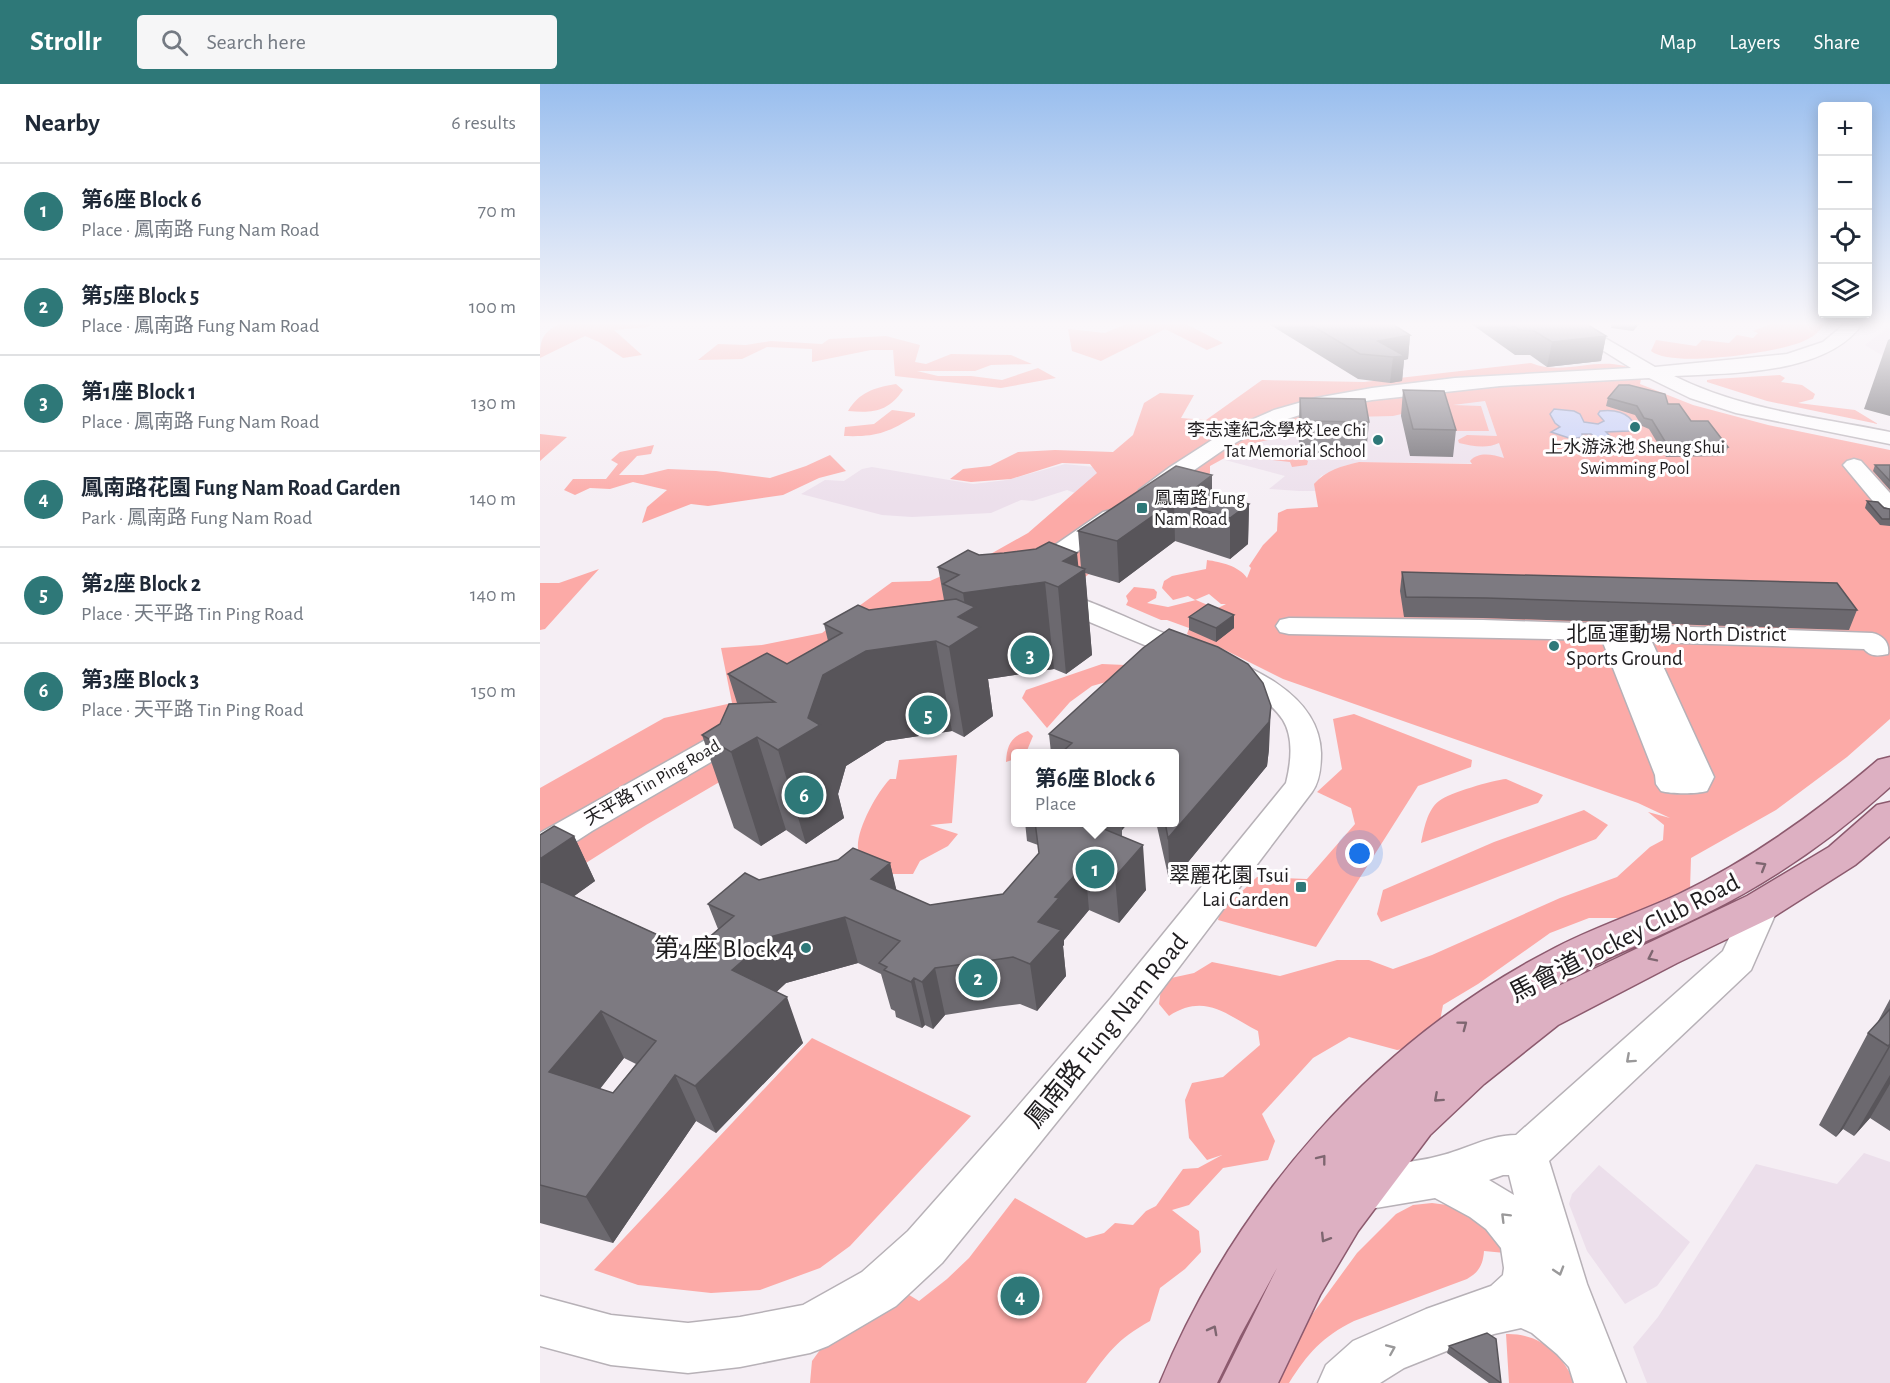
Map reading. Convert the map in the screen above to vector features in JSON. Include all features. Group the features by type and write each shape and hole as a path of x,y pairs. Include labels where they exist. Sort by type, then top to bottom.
{"main road":[{"name":"馬會道 Jockey Club Road","path":"1188,1383 1234,1290 1287,1206 1328,1151 1406,1072 1489,1006 1528,981 1588,950 1692,903 1772,861 1824,824 1890,768"},
{"name":"馬會道 Jockey Club Road","path":"1248,1383 1301,1277 1340,1214 1413,1120 1468,1071 1543,1013 1652,957 1761,906 1842,856 1890,814"}],"street":[{"name":"鳳南路 Fung Nam Road","path":"540,1321 611,1340 688,1348 740,1342 810,1328 879,1289 925,1247 1131,1001 1301,785 1306,765 1305,738 1296,717 1268,691 1234,671 1010,586 1223,441 1263,421 1347,397 1454,384"},
{"path":"1676,384 1699,395 1729,404 1890,438"},
{"path":"1854,465 1890,507"},
{"path":"1289,626 1872,641 1878,648"},
{"path":"1624,633 1698,777 1684,784"},
{"name":"天平路 Tin Ping Road","path":"540,849 580,823 764,719"},
{"name":"馬會道 Jockey Club Road","path":"1525,1155 1738,960 1761,906"},
{"path":"1358,1190 1438,1177 1503,1155 1525,1155 1563,1284 1594,1367"},
{"path":"1438,1177 1495,1207 1521,1236 1528,1254 1526,1270 1521,1290 1507,1305"},
{"path":"1344,1383 1357,1369 1390,1349 1507,1305 1533,1307 1550,1316 1572,1334 1594,1367"}],"shaded area":[{"path":"896,384 903,390 886,407 865,412 848,411 862,395 880,387"},
{"path":"962,384 1025,384 1001,388"},
{"path":"1257,384 1640,384 1693,405 1768,425 1890,450 1890,719 1847,757 1776,810 1691,858 1690,889 1626,918 1589,918 1550,933 1478,984 1443,1005 1440,1021 1416,1047 1397,1050 1349,1037 1313,1058 1262,1114 1275,1141 1268,1160 1223,1168 1189,1205 1172,1210 1199,1231 1201,1252 1185,1269 1160,1288 1150,1321 1129,1334 1114,1348 1086,1383 810,1383 812,1361 838,1325 901,1290 919,1301 969,1258 1015,1198 1086,1238 1104,1233 1115,1223 1133,1225 1146,1211 1156,1206 1183,1169 1198,1168 1222,1155 1207,1160 1189,1138 1185,1100 1192,1083 1223,1077 1260,1045 1258,1031 1215,1008 1204,1006 1182,1009 1169,1016 1159,1004 1162,980 1194,973 1212,962 1280,976 1337,960 1369,960 1393,969 1432,955 1560,898 1617,877 1650,847 1663,840 1664,825 1648,812 1670,818 1638,803 1283,679 1217,646 1201,643 1187,634 1189,628 1161,620 1126,605 1128,601 1126,596 1134,587 1154,589 1157,592 1156,598 1147,603 1168,607 1196,600 1210,606 1212,611 1226,604 1221,604 1209,594 1195,600 1188,596 1173,600 1162,588 1164,581 1172,576 1206,569 1207,560 1224,563 1235,568 1247,578 1251,568 1249,566 1263,545 1277,531 1278,513 1287,509 1318,507 1314,484 1335,469 1359,462 1472,464 1470,461 1482,455 1504,458 1499,443 1474,446 1459,443 1458,440 1467,435 1497,436 1485,401 1453,405 1481,406 1489,431 1452,431 1406,413 1393,416 1351,417 1309,425 1278,433 1268,440 1250,444 1210,466 1210,473 1202,482 1082,572 1089,574 1075,585 1010,612 646,825 540,892 540,788 664,718 732,703 721,648 762,645 822,633 892,582 930,581 987,556 1028,533 1097,473 1090,464 1062,463 1011,479 971,482 950,479 963,469 990,466 1018,452 1055,450 1113,452 1133,435 1144,403 1160,393 1194,395 1181,418 1206,420"},
{"path":"1712,384 1802,385 1815,394 1813,399 1798,403 1855,410 1878,424 1767,401"},
{"name":"李志達紀念學校 Lee Chi Tat Memorial School","path":"1481,390 1507,464 1359,462 1321,476 1315,484 1316,491 1299,491 1269,489 1285,476 1225,460 1265,436 1288,427"},
{"path":"892,410 915,413 915,416 881,433 844,436 845,427 874,424"},
{"path":"540,434 567,437 540,461"},
{"path":"654,445 651,454 637,456 619,475 643,475 668,469 716,471 770,478 830,455 846,471 819,478 783,495 708,506 691,504 642,523 647,507 667,490 633,482 610,489 590,488 575,495 564,490 573,479 606,479 618,464 611,460 620,452"},
{"path":"1279,449 1292,451 1308,461 1307,465 1292,467 1290,462 1264,459 1264,455"},
{"path":"1065,464 1104,468 1078,494 1067,490 1033,501 1021,500 991,513 912,517 882,515 801,494 825,480 844,481 862,469 872,467 973,484 1007,480"},
{"path":"599,569 545,629 540,630 540,583 559,583"},
{"path":"1102,664 1125,665 1117,679 1092,686 1070,702 1047,728 1022,698 1026,690"},
{"path":"1354,714 1472,760 1471,767 1418,786 1316,947 1218,920 1220,912 1257,877 1307,879 1355,824 1351,808 1317,792 1342,769 1333,719"},
{"path":"1028,731 1033,736 1028,749 1011,749 1011,760 1006,762 1011,742"},
{"path":"957,755 952,823 930,825 958,834 948,846 920,861 913,874 878,874 867,871 858,849 860,832 879,793 890,779 896,779 899,760"},
{"path":"1506,779 1543,795 1538,803 1421,843 1429,815 1439,801 1471,787"},
{"path":"1584,810 1608,825 1596,839 1381,922 1377,914 1383,890 1494,842"},
{"path":"812,1038 971,1116 850,1246 820,1268 760,1290 711,1293 638,1285 594,1270"},
{"path":"1864,1153 1890,1162 1890,1383 1647,1383 1633,1347 1658,1317 1756,1164 1837,1184"},
{"path":"1599,1165 1690,1242 1657,1286 1625,1304 1587,1251 1569,1204 1572,1194"},
{"path":"1432,1203 1455,1206 1485,1222 1505,1253 1484,1251 1480,1268 1467,1279 1343,1327 1317,1347 1289,1383 1274,1383 1306,1323 1357,1253 1396,1214 1413,1205"},
{"path":"1506,1334 1529,1337 1548,1347 1570,1372 1575,1383 1509,1383"}],"water":[{"path":"1554,409 1574,411 1580,414 1584,422 1598,424 1604,421 1598,414 1600,411 1615,411 1629,417 1635,426 1629,431 1606,432 1614,440 1600,441 1591,434 1582,434 1582,437 1572,439 1551,432 1560,427 1550,414"}],"building":[{"path":"1619,385 1629,385 1665,394 1668,404 1679,404 1691,421 1708,421 1728,447 1669,448 1652,420 1644,418 1637,406 1608,398"},
{"path":"1403,390 1444,391 1456,430 1413,429"},
{"path":"1300,398 1365,399 1369,422 1301,421"},
{"path":"1875,465 1890,465 1890,481"},
{"path":"1176,466 1212,475 1194,489 1249,504 1230,518 1174,501 1117,541 1078,531"},
{"path":"1867,501 1878,502 1884,508 1890,509 1890,519 1882,519"},
{"path":"1049,542 1077,553 1063,561 1085,569 1058,587 1045,582 963,593 943,584 959,575 938,567 968,550 979,555 1004,553 1036,549"},
{"path":"1402,572 1837,583 1857,610 1406,597"},
{"path":"956,599 975,607 958,617 980,627 949,647 936,641 866,651 823,675 808,718 820,725 778,750 757,737 731,752 702,735 720,724 729,704 775,702 728,674 767,653 787,664 842,633 824,624 858,605 869,610"},
{"path":"1208,604 1234,615 1216,628 1189,617"},
{"path":"1169,629 1218,647 1248,664 1263,683 1271,706 1269,722 1179,825 1179,749 1065,749 1072,743 1049,734 1143,648"},
{"path":"554,826 574,836 540,859 540,835"},
{"path":"1036,827 1099,827 1143,845 1115,877 1085,864 1055,897 1059,898 1038,922 1061,930 1030,964 1013,957 935,968 922,982 914,978 911,982 884,970 887,967 879,963 900,941 845,917 770,937 732,970 787,997 695,1086 675,1075 586,1197 540,1185 540,881 693,951 734,916 708,904 745,873 759,880 838,860 853,848 890,863 871,879 930,905 1003,894 1039,853","holes":["601,1011 656,1041 613,1093 549,1072"]},
{"path":"1166,827 1178,827 1168,838"},
{"path":"1890,1009 1890,1044 1888,1046 1868,1033"},
{"path":"1487,1333 1496,1339 1501,1383 1449,1346"}],"place":[{"name":"上水游泳池 Sheung Shui Swimming Pool","path":"1635,427"},
{"name":"李志達紀念學校 Lee Chi Tat Memorial School","path":"1378,440"},
{"name":"鳳南路 Fung Nam Road","path":"1142,508"},
{"name":"北區運動場 North District Sports Ground","path":"1554,646"},
{"name":"第1座 Block 1","path":"1030,655"},
{"name":"第2座 Block 2","path":"928,715"},
{"name":"第3座 Block 3","path":"804,795"},
{"name":"第6座 Block 6","path":"1095,869"},
{"name":"翠麗花園 Tsui Lai Garden","path":"1301,887"},
{"name":"第4座 Block 4","path":"806,948"},
{"name":"第5座 Block 5","path":"978,978"},
{"name":"鳳南路花園 Fung Nam Road Garden","path":"1020,1296"}]}
